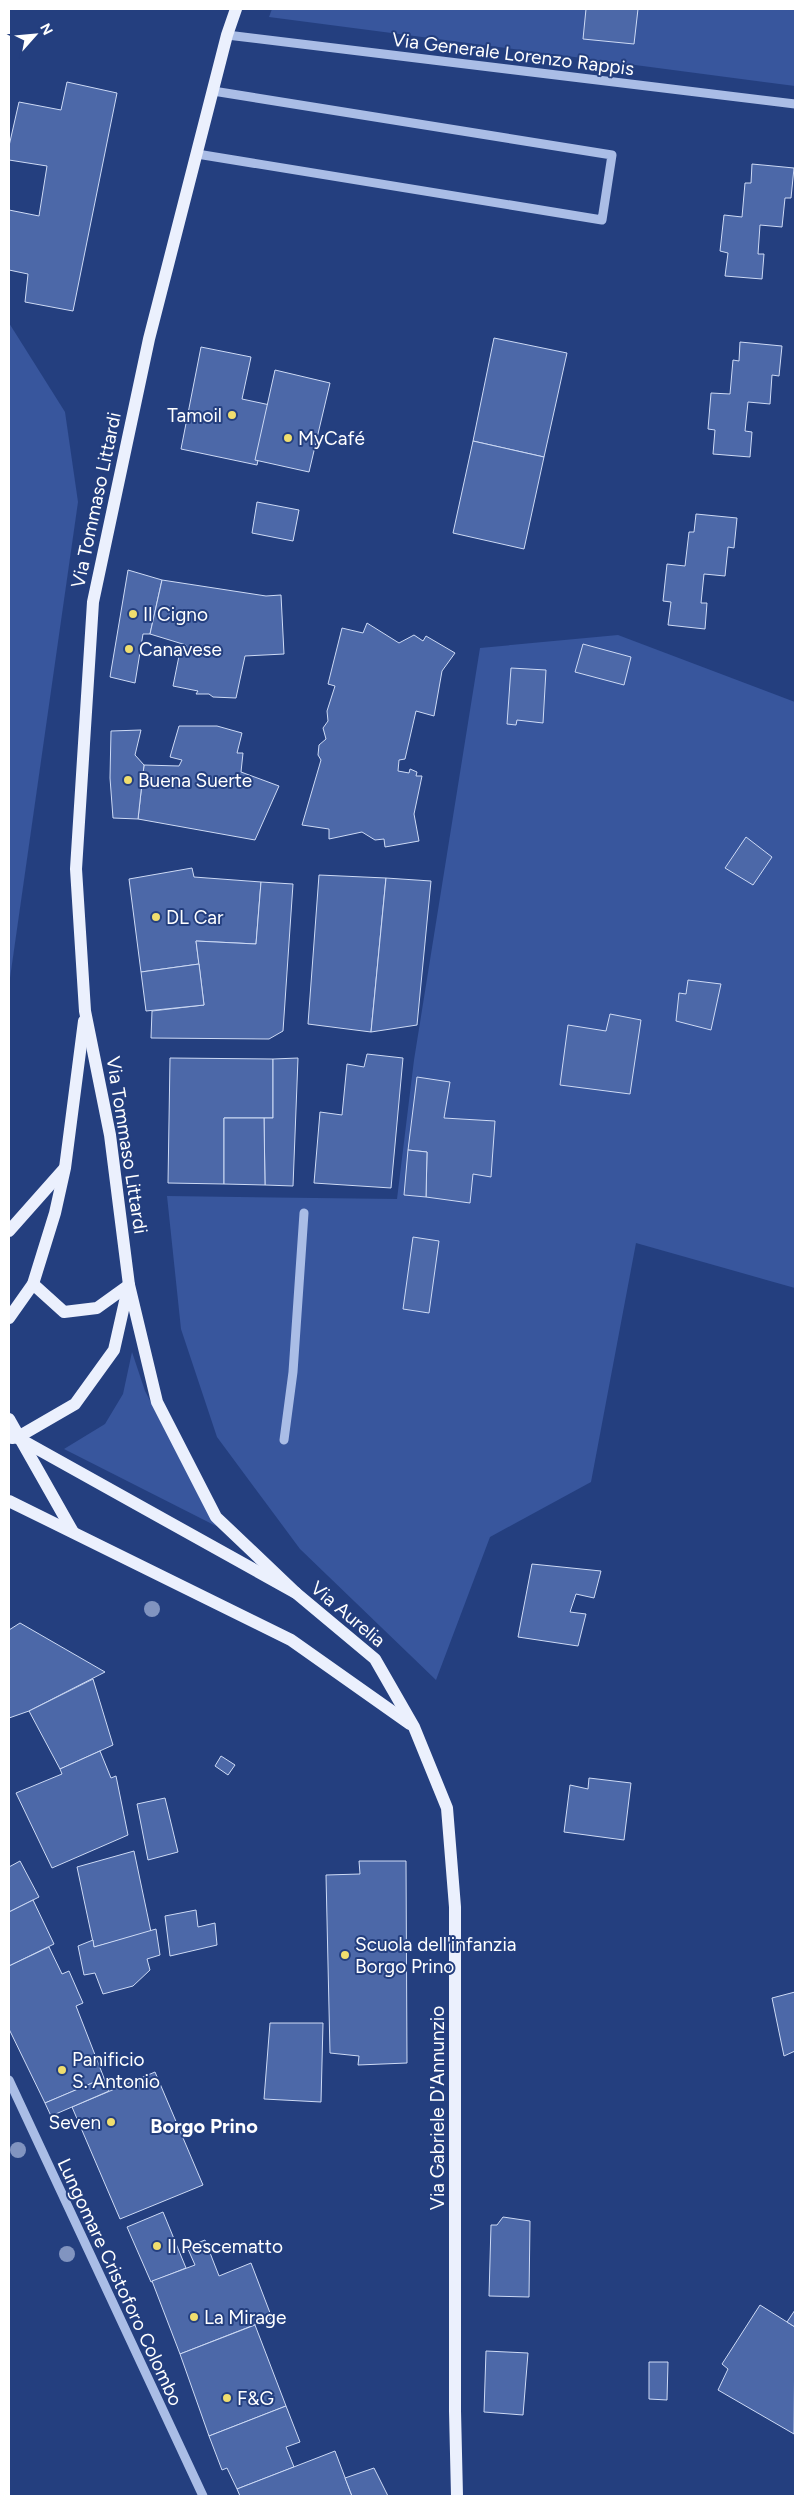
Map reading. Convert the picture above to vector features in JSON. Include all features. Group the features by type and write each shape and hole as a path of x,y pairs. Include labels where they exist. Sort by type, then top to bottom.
{"main road":[{"name":"Via Tommaso Littardi","path":"236,9 227,35 149,339 93,602 76,869 85,1011 110,1135 129,1285 158,1402 216,1517 296,1593"},
{"name":"Via Tommaso Littardi","path":"9,1318 33,1284 55,1212 65,1168 85,1011"},
{"path":"9,1231 65,1168"},
{"path":"33,1284 64,1312 97,1308 129,1285"},
{"path":"12,1436 75,1404 114,1350 129,1285"},
{"path":"9,1419 12,1436 73,1532"},
{"name":"Via Aurelia","path":"12,1436 296,1593 375,1659 414,1727"},
{"path":"9,1501 291,1640 414,1727"},
{"name":"Via Gabriele D'Annunzio","path":"414,1727 447,1808 455,1907 455,2411 458,2496"}],"street":[{"name":"Via Generale Lorenzo Rappis","path":"227,35 795,104"},
{"path":"197,154 602,220 612,155 213,91"},
{"path":"284,1440 293,1372 304,1214"},
{"name":"Lungomare Cristoforo Colombo","path":"9,2080 203,2496"}],"shaded area":[{"path":"272,9 795,9 795,86 269,17"},
{"path":"9,323 65,412 78,502 9,985"},
{"path":"618,635 795,702 795,1288 636,1243 591,1482 490,1537 436,1680 300,1549 217,1437 181,1329 167,1196 397,1199 414,1060 480,648"},
{"path":"132,1352 145,1391 216,1526 64,1449 105,1424 123,1394"}],"building":[{"path":"586,9 638,9 634,44 583,39"},
{"path":"67,82 117,93 73,311 25,302 28,274 9,270 9,210 39,216 47,166 9,160 9,146 19,102 61,110"},
{"path":"752,164 794,168 791,198 785,198 782,227 760,225 758,254 764,254 762,279 725,276 728,253 720,251 724,215 742,217 745,183 751,183"},
{"path":"494,338 567,353 544,457 473,441"},
{"path":"740,342 782,346 779,376 772,375 770,404 748,402 745,431 752,432 750,457 713,454 715,430 708,429 711,393 730,394 733,360 739,361"},
{"path":"201,347 251,357 242,399 270,405 257,465 181,449"},
{"path":"275,370 330,383 309,472 255,460"},
{"path":"473,441 544,457 524,549 453,533"},
{"path":"257,502 299,510 293,541 252,533"},
{"path":"696,514 737,518 734,548 728,547 725,576 704,574 701,603 707,603 705,629 668,625 671,602 663,601 667,564 685,566 689,532 694,532"},
{"path":"128,570 162,580 150,634 143,634 135,683 110,677"},
{"path":"162,580 266,596 281,595 284,654 245,656 236,698 196,694 198,691 173,686 180,651 184,653 186,645 150,634"},
{"path":"367,623 399,643 414,635 423,641 426,636 455,653 442,671 434,716 416,711 405,759 399,760 398,771 409,773 410,769 417,772 416,776 422,776 414,814 419,841 385,847 384,839 375,840 362,832 329,839 329,829 302,825 321,760 318,755 319,745 326,739 323,728 328,721 327,711 335,686 328,684 342,628 363,633"},
{"path":"583,644 631,657 624,685 575,672"},
{"path":"511,668 546,670 543,723 517,720 516,725 507,724"},
{"path":"179,726 217,726 242,733 237,753 243,753 241,772 279,786 255,840 138,819 144,765 179,766 182,760 170,757"},
{"path":"141,730 135,755 144,765 138,819 113,818 110,778 111,731"},
{"path":"746,837 772,857 753,885 725,868"},
{"path":"192,868 194,877 261,882 256,944 196,941 199,964 141,972 129,879"},
{"path":"319,875 386,878 371,1032 308,1024"},
{"path":"386,878 431,881 417,1025 371,1032"},
{"path":"261,882 293,884 283,1031 269,1039 151,1038 152,1011 204,1005 196,941 256,944"},
{"path":"199,964 204,1005 146,1011 141,972"},
{"path":"688,980 721,984 711,1030 676,1021 679,993 686,994"},
{"path":"610,1014 641,1020 630,1094 560,1085 568,1025 606,1031"},
{"path":"367,1054 403,1058 391,1188 314,1183 320,1112 342,1115 347,1064 364,1067"},
{"path":"170,1058 273,1059 273,1118 224,1118 224,1184 168,1183"},
{"path":"298,1058 293,1186 265,1185 264,1118 273,1118 273,1059"},
{"path":"417,1077 450,1082 444,1118 495,1121 491,1177 473,1174 470,1203 426,1197 427,1152 408,1150"},
{"path":"224,1118 264,1118 265,1185 224,1184"},
{"path":"408,1150 427,1152 426,1197 404,1195"},
{"path":"413,1237 439,1241 429,1313 403,1309"},
{"path":"532,1564 601,1571 594,1598 576,1594 570,1612 586,1614 578,1646 518,1637"},
{"path":"20,1623 105,1672 29,1711 9,1718 9,1630"},
{"path":"93,1679 113,1745 60,1769 29,1711"},
{"path":"100,1751 111,1778 116,1776 128,1835 52,1868 16,1793 62,1774 60,1769"},
{"path":"221,1756 235,1765 228,1775 215,1766"},
{"path":"589,1778 631,1783 624,1840 564,1832 570,1785 588,1789"},
{"path":"165,1798 178,1852 148,1860 137,1804"},
{"path":"134,1851 151,1932 94,1947 77,1867"},
{"path":"20,1861 39,1897 9,1912 9,1867"},
{"path":"359,1861 406,1861 407,2063 358,2065 359,2056 330,2053 326,1875 360,1874"},
{"path":"33,1900 54,1944 9,1966 9,1912"},
{"path":"196,1910 198,1927 215,1923 217,1945 170,1956 165,1916"},
{"path":"156,1929 160,1955 147,1959 150,1970 133,1986 103,1994 95,1973 84,1975 78,1946 93,1940 94,1947"},
{"path":"49,1947 62,1974 69,1971 83,2003 76,2006 104,2078 45,2103 9,2029 9,1966"},
{"path":"795,1992 795,2051 784,2056 772,1998"},
{"path":"270,2023 323,2023 321,2102 264,2099"},
{"path":"155,2072 203,2185 120,2219 72,2107"},
{"path":"104,2078 109,2091 51,2116 45,2103"},
{"path":"163,2212 186,2268 151,2282 127,2227"},
{"path":"503,2217 530,2221 529,2297 489,2296 491,2225 497,2225"},
{"path":"205,2240 219,2276 251,2263 272,2318 180,2354 152,2281 195,2265 187,2247"},
{"path":"760,2305 795,2327 794,2434 718,2390 728,2369 722,2364"},
{"path":"795,2310 795,2327 787,2322"},
{"path":"255,2325 286,2406 209,2436 180,2354"},
{"path":"486,2351 528,2353 523,2415 484,2412"},
{"path":"649,2362 668,2362 667,2400 649,2399"},
{"path":"286,2406 300,2442 286,2447 294,2467 237,2489 227,2468 222,2470 209,2436"},
{"path":"335,2451 352,2496 240,2496 237,2489"},
{"path":"374,2468 388,2496 352,2496 345,2478"}],"place":[{"name":"Tamoil","path":"232,415"},
{"name":"MyCafé","path":"288,438"},
{"name":"Il Cigno","path":"133,614"},
{"name":"Canavese","path":"129,649"},
{"name":"Buena Suerte","path":"128,780"},
{"name":"DL Car","path":"156,917"},
{"name":"Scuola dell'infanzia Borgo Prino","path":"345,1955"},
{"name":"Panificio S. Antonio","path":"62,2070"},
{"name":"Seven","path":"111,2122"},
{"name":"Il Pescematto","path":"157,2246"},
{"name":"La Mirage","path":"194,2317"},
{"name":"F&G","path":"227,2398"}],"district":[{"name":"Borgo Prino","path":"204,2126"}]}
